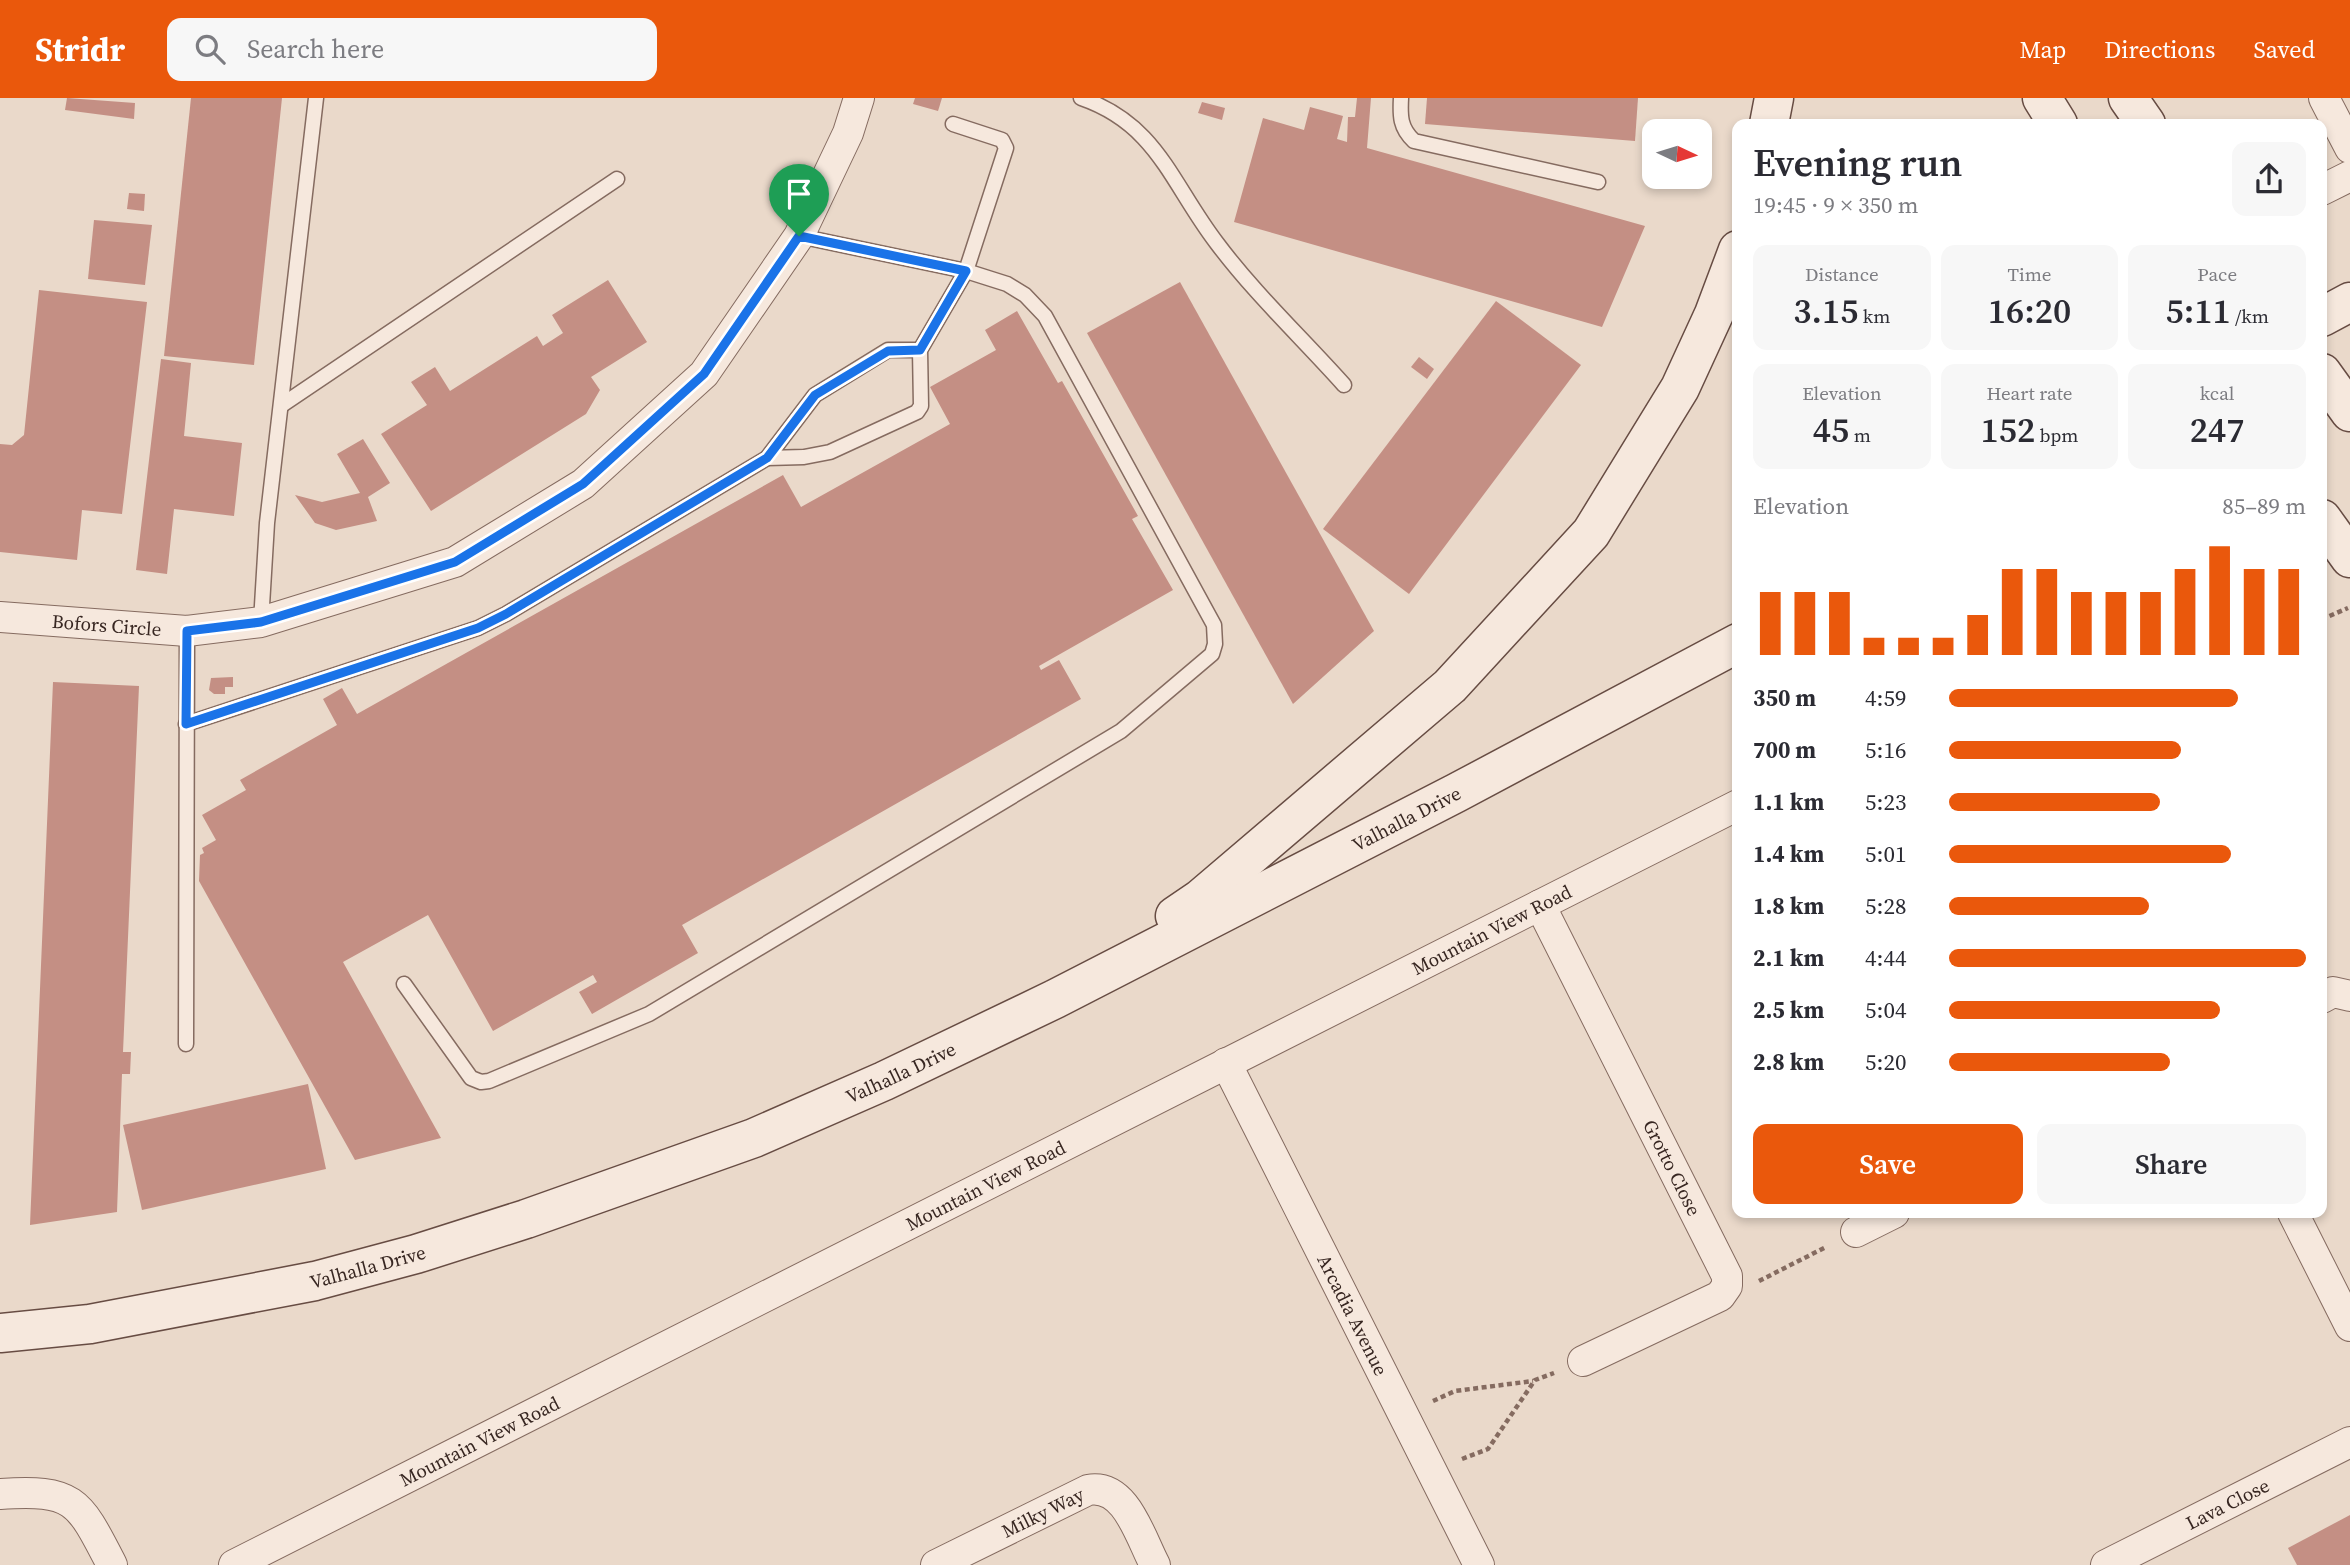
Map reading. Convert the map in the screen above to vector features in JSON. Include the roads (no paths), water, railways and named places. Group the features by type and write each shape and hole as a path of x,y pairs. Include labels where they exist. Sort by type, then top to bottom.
{"main road":[{"path":"1770,119 1774,98"},
{"path":"2042,98 2055,119"},
{"path":"2128,98 2143,119"},
{"path":"1055,999 1200,899 1450,686 1526,607 1591,533 1632,470 1680,388 1714,314 1732,266"},
{"path":"2327,314 2350,302"},
{"path":"2327,380 2350,412"},
{"path":"2327,527 2350,558"},
{"name":"Valhalla Drive","path":"0,1333 90,1324 212,1304 315,1282 416,1254 631,1184 754,1138 884,1081 1055,999 1456,793 1732,646"}],"street":[{"name":"Bofors Circle","path":"0,617 187,631 261,622 455,562 583,484 704,374 799,236 848,133 859,98"},
{"path":"2325,98 2350,148"},
{"path":"2327,188 2350,176"},
{"name":"Mountain View Road","path":"234,1565 1732,808"},
{"name":"Grotto Close","path":"1540,905 1727,1276 1727,1286 1720,1296 1583,1361"},
{"path":"2327,995 2333,992 2350,996"},
{"name":"Arcadia Avenue","path":"1226,1063 1479,1565"},
{"path":"1856,1232 1884,1218"},
{"path":"2296,1218 2350,1326"},
{"name":"Lava Close","path":"2106,1565 2350,1442"},
{"name":"Milky Way","path":"936,1565 1097,1488 1107,1490 1120,1499 1155,1565"},
{"path":"0,1494 38,1491 68,1499 91,1524 111,1565"}],"lane":[{"path":"261,622 267,523 316,98"},
{"path":"1081,98 1110,108 1134,126 1149,142 1216,243 1344,385"},
{"path":"1401,98 1400,120 1407,135 1414,141 1598,182"},
{"path":"767,458 804,457 830,452 917,412 921,406 920,350 966,271 1005,143 953,124"},
{"path":"282,404 617,179"},
{"path":"404,984 471,1077 481,1082 489,1082 649,1014 1121,732 1212,654 1216,634 1214,625 1045,316 1025,295 1007,284 966,271 799,236"},
{"path":"186,724 478,628 767,458 815,395 888,351 920,350"},
{"path":"186,1044 187,631"}]}
